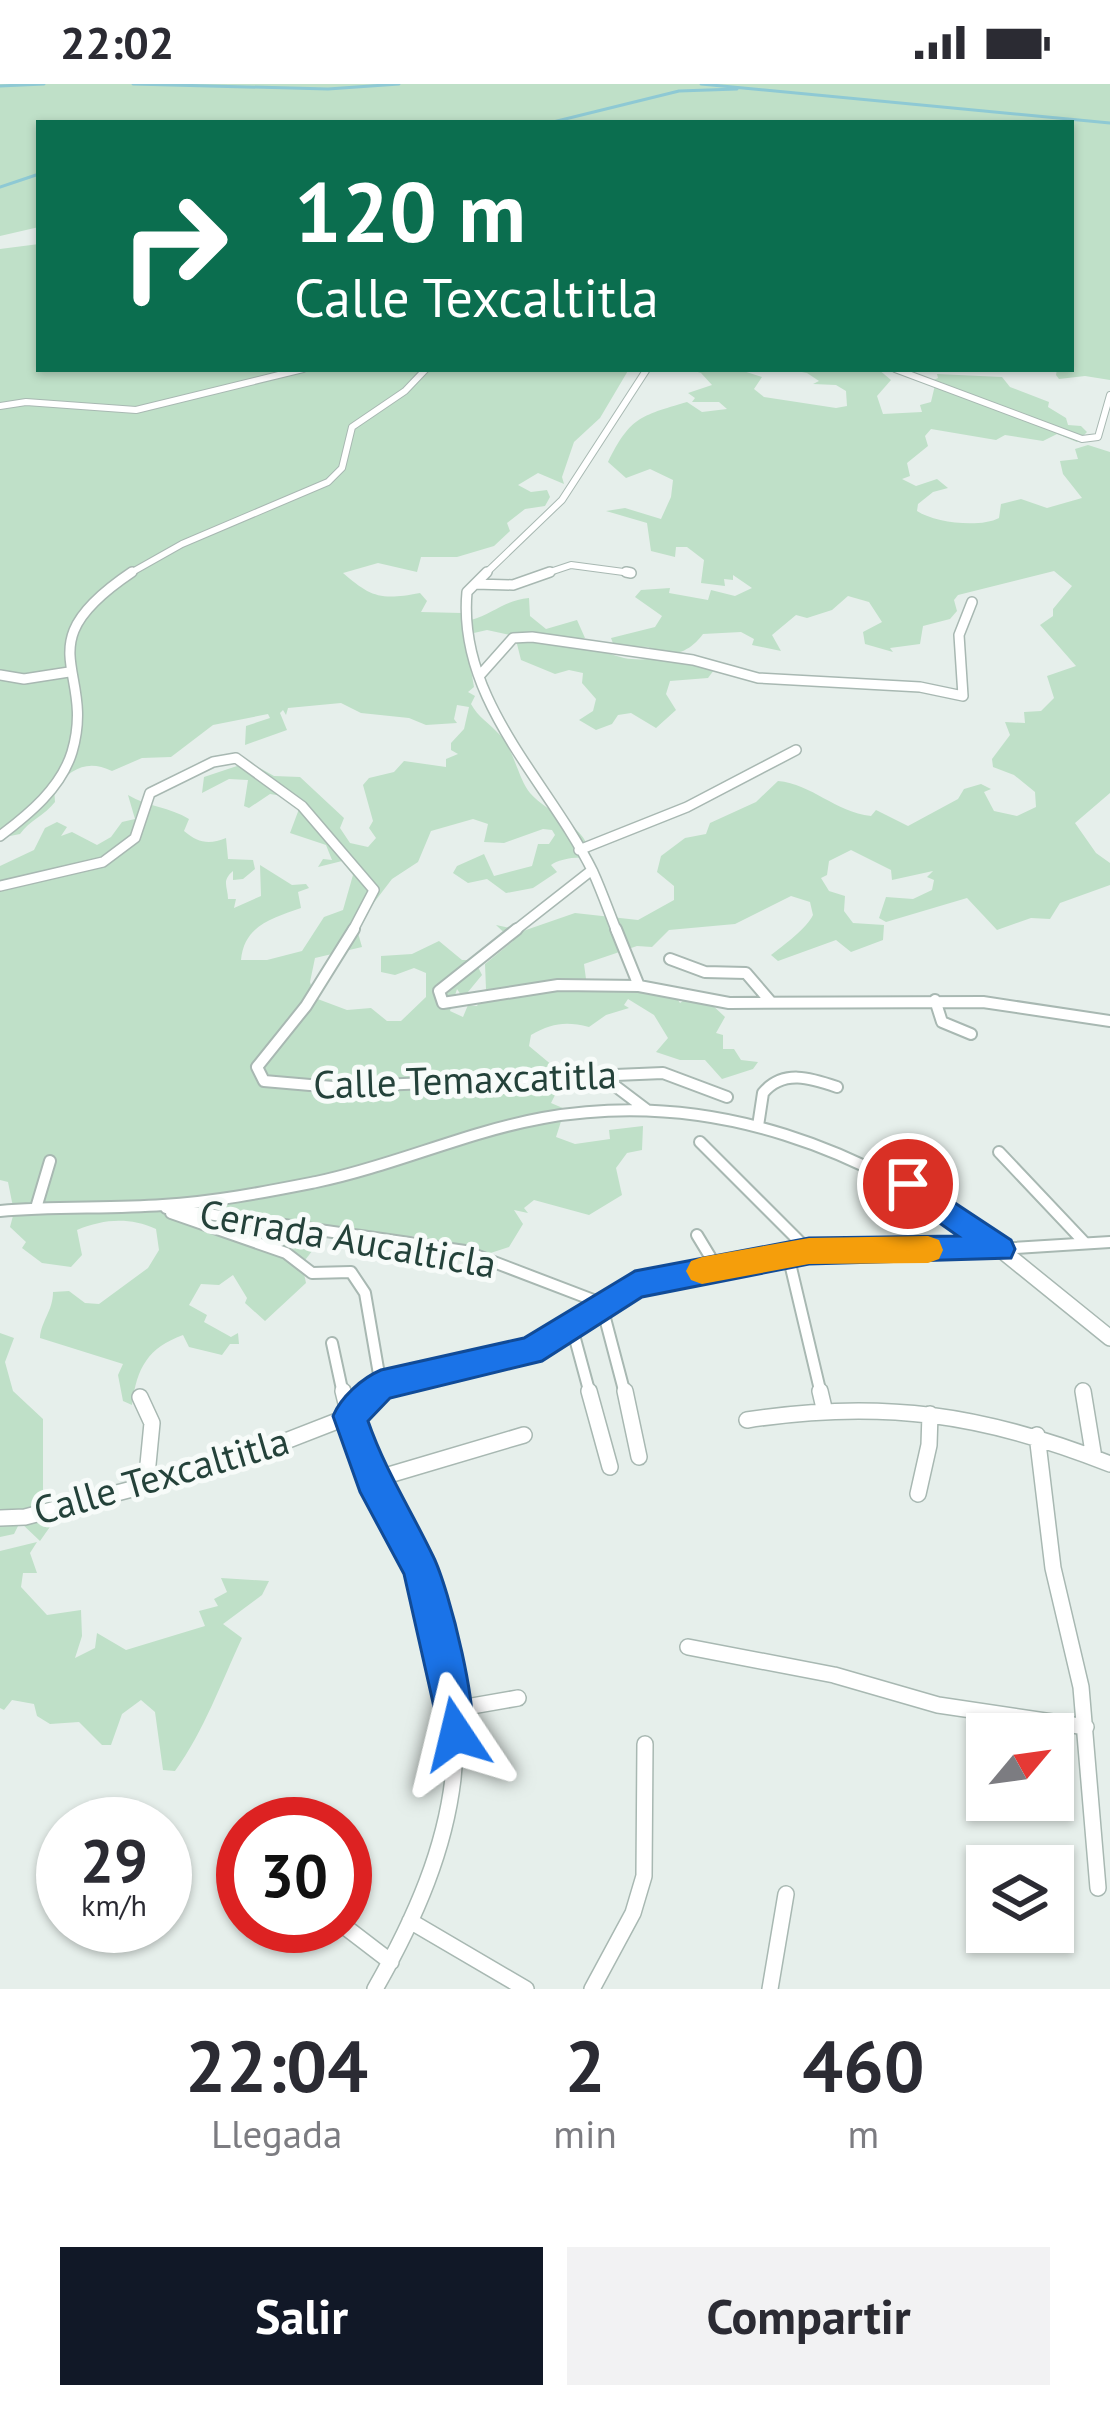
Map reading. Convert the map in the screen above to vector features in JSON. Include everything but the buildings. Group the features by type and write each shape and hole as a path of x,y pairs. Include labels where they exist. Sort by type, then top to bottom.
{"street":[{"path":"0,406 26,402 136,410 289,372"},
{"path":"0,836 52,791 68,764 76,717 68,642 96,601 155,559 328,482 342,468 352,427 405,391 423,372"},
{"path":"639,986 592,870 500,727 464,624 467,592 562,500 645,372"},
{"path":"903,372 1063,433 1093,439 1106,435 1110,395"},
{"path":"475,584 513,585 572,566 631,572"},
{"path":"481,674 513,638 532,637 693,660 758,678 920,687 962,696 959,635 972,602"},
{"path":"0,675 24,679 69,672"},
{"path":"579,850 687,807 796,750"},
{"name":"Calle Temaxcatitla","path":"0,886 103,862 135,838 150,793 213,762 236,758 302,806 374,890 372,902 306,1006 256,1067 264,1081 333,1088 663,1073 727,1097"},
{"path":"592,870 438,995 447,1004 539,987 639,986 729,1003 935,1000 1026,1006 1110,1021"},
{"path":"670,959 705,972 746,973 770,1001"},
{"path":"935,1000 942,1022 970,1034"},
{"path":"758,1126 757,1107 783,1076 796,1073 837,1087"},
{"path":"599,1075 647,1110"},
{"path":"0,1211 145,1206 338,1177 542,1118 588,1111 647,1110 730,1118 890,1174 952,1211 1110,1338"},
{"path":"700,1142 809,1251"},
{"path":"999,1152 1085,1243"},
{"path":"36,1208 50,1161"},
{"path":"145,1206 286,1253 312,1273 351,1272 365,1293 381,1385 531,1351 635,1284 809,1251 1000,1249 1110,1242"},
{"name":"Cerrada Aucalticla","path":"145,1206 465,1251 601,1303"},
{"path":"697,1235 717,1268"},
{"path":"788,1255 824,1408"},
{"path":"601,1303 610,1323 639,1457"},
{"path":"571,1324 610,1467"},
{"path":"332,1343 372,1480 421,1569 455,1708 458,1759 452,1799 410,1921 375,1989"},
{"name":"Calle Texcaltitla","path":"0,1518 25,1516 224,1465 350,1416 381,1385"},
{"path":"1083,1391 1094,1459"},
{"path":"140,1397 152,1423 146,1485"},
{"path":"747,1420 824,1408 930,1414 1037,1435 1110,1464"},
{"path":"918,1494 930,1414"},
{"path":"372,1480 524,1435"},
{"path":"1037,1435 1053,1568 1086,1727 1098,1888"},
{"path":"688,1647 834,1675 938,1705 1086,1727"},
{"path":"455,1708 518,1698"},
{"path":"592,1989 632,1913 644,1876 645,1744"},
{"path":"770,1989 786,1894"},
{"path":"410,1921 526,1989"},
{"path":"372,1947 391,1962"}],"green space":[{"path":"0,84 1110,84 1110,380 1059,379 1056,375 1074,372 1074,120 36,120 36,228 0,236"},
{"path":"36,244 36,372 627,372 600,418 574,442 564,484 538,473 518,485 531,492 547,490 550,497 545,506 525,509 507,523 510,531 494,546 457,557 421,557 417,572 378,563 343,573 376,595 420,593 427,601 421,612 461,613 471,620 529,598 530,616 546,629 577,620 585,638 577,640 613,655 692,657 713,664 714,670 708,678 670,681 666,694 676,710 656,728 631,713 618,715 612,724 596,730 579,720 593,711 596,699 582,683 583,673 555,674 521,660 515,636 487,630 465,635 474,687 468,692 475,696 471,704 506,742 530,793 584,838 590,859 559,861 551,865 557,872 533,888 506,893 487,879 468,883 453,873 457,866 484,854 494,876 532,866 538,844 549,844 555,835 552,830 504,843 484,842 488,824 473,819 431,831 418,862 392,879 356,926 362,947 315,958 310,982 315,998 347,1010 371,1008 387,1021 401,1021 426,997 426,973 414,968 395,975 381,972 381,956 412,954 439,941 462,960 472,960 465,968 478,967 482,975 463,998 457,989 450,1011 463,1017 468,1005 477,1006 486,989 485,964 513,941 496,925 523,931 575,913 638,920 674,900 674,886 657,872 661,856 685,838 706,834 710,823 756,802 778,781 858,813 871,816 876,810 908,826 958,799 964,789 981,784 991,789 984,792 994,811 1017,816 1036,807 1035,792 1014,775 993,767 992,759 1010,735 1005,722 1025,723 1024,712 1041,711 1054,698 1047,676 1076,666 1040,625 1053,616 1053,609 1072,586 1054,571 958,595 954,600 957,611 950,619 923,626 920,644 890,648 893,652 865,644 863,632 882,622 869,602 848,596 832,610 807,618 796,615 772,635 781,651 752,645 754,639 741,632 703,634 686,650 673,654 614,646 611,638 655,627 662,616 635,597 641,590 670,588 669,593 708,600 711,590 735,596 752,588 733,575 733,580 724,579 725,586 701,583 704,560 687,547 676,547 675,557 651,551 647,523 606,511 625,508 661,519 673,480 650,469 626,478 608,462 630,427 658,411 687,402 702,412 727,409 719,402 692,402 695,398 688,393 712,385 698,372 746,372 762,377 754,389 764,397 836,408 847,406 846,391 836,385 813,384 819,381 802,372 882,372 891,380 877,396 883,414 922,412 920,405 931,402 935,385 943,383 931,381 937,374 1002,377 1010,387 1049,402 1048,407 1066,418 1068,425 1087,432 1077,442 1057,434 1043,441 1005,435 996,440 931,429 925,436 928,446 907,463 910,476 902,479 916,486 937,479 948,488 933,492 918,504 917,511 946,521 991,521 999,518 1001,504 1021,499 1047,508 1082,498 1063,474 1060,461 1078,459 1075,449 1088,445 1110,452 1110,793 1075,823 1096,853 1110,863 1110,885 1060,903 1050,919 1031,918 997,930 967,898 886,922 879,918 886,897 913,899 932,890 934,880 927,877 933,871 892,880 891,870 851,850 829,861 827,875 821,878 829,891 845,896 844,911 853,923 884,925 883,940 851,952 836,940 778,961 771,955 813,915 810,902 791,896 735,924 669,930 652,947 637,946 584,964 586,979 611,989 674,994 680,1003 690,996 708,1001 725,1017 716,1033 723,1035 723,1049 734,1049 741,1060 758,1062 753,1069 722,1079 705,1060 680,1060 656,1052 668,1038 654,1015 628,999 624,1005 629,1008 589,1027 559,1024 531,1035 529,1046 553,1066 548,1077 556,1093 551,1103 565,1109 556,1137 575,1144 610,1139 609,1130 643,1126 642,1150 627,1153 616,1168 622,1195 589,1215 534,1200 524,1208 528,1213 514,1210 523,1224 509,1247 472,1259 413,1236 365,1254 348,1240 323,1237 302,1264 306,1283 265,1321 245,1303 247,1298 233,1275 219,1285 201,1284 189,1305 207,1315 204,1322 231,1337 238,1333 239,1344 230,1344 222,1355 189,1347 183,1335 171,1340 146,1361 132,1405 123,1401 118,1375 123,1364 40,1338 41,1332 53,1292 69,1291 85,1303 99,1304 148,1268 159,1250 156,1229 116,1221 77,1230 82,1255 71,1267 42,1263 22,1248 26,1242 10,1227 14,1212 8,1182 0,1180 0,866 34,850 45,828 57,822 67,827 61,836 72,832 97,845 122,822 135,819 128,795 189,819 184,831 199,840 226,838 228,859 253,860 255,869 243,879 233,880 233,871 227,878 228,899 236,899 234,908 261,896 260,865 292,885 306,884 309,888 298,892 301,908 254,931 241,960 267,960 302,951 324,917 343,910 353,875 342,861 318,867 323,859 332,860 326,845 290,833 299,809 295,798 270,794 249,808 244,806 248,780 229,779 202,793 204,777 249,762 274,776 300,777 344,818 340,828 350,843 368,847 376,838 369,828 373,821 363,785 369,778 394,772 404,761 446,767 446,759 458,754 451,750 451,743 464,729 469,707 457,705 457,723 426,725 409,718 361,713 341,703 288,708 286,715 283,710 280,713 287,730 245,745 246,726 270,718 268,714 213,725 171,757 142,758 112,771 87,766 74,771 54,787 55,802 47,811 20,834 0,838 0,249"},
{"path":"0,1333 14,1338 5,1362 13,1391 43,1419 43,1493 59,1514 40,1541 20,1522 14,1534 0,1537"},
{"path":"37,1542 30,1553 37,1573 23,1573 21,1587 47,1615 81,1610 82,1636 75,1658 95,1648 97,1633 126,1650 205,1626 199,1611 218,1606 214,1599 227,1592 221,1578 269,1581 262,1595 223,1624 242,1638 175,1771 163,1770 155,1712 141,1700 122,1714 111,1745 102,1745 79,1722 50,1724 37,1716 34,1704 12,1700 4,1710 0,1708 0,1551"}],"waterway":[{"path":"0,86 44,84"},
{"path":"133,84 328,89 399,84"},
{"path":"701,84 1110,123"},
{"path":"561,120 679,91 737,89"},
{"path":"0,187 36,175"}],"slow traffic":[{"path":"702,1271 809,1251 928,1250"}],"route":[{"path":"456,1734 455,1708 421,1569 372,1480 350,1416 381,1385 531,1351 635,1284 809,1251 1000,1249 908,1184"}]}
